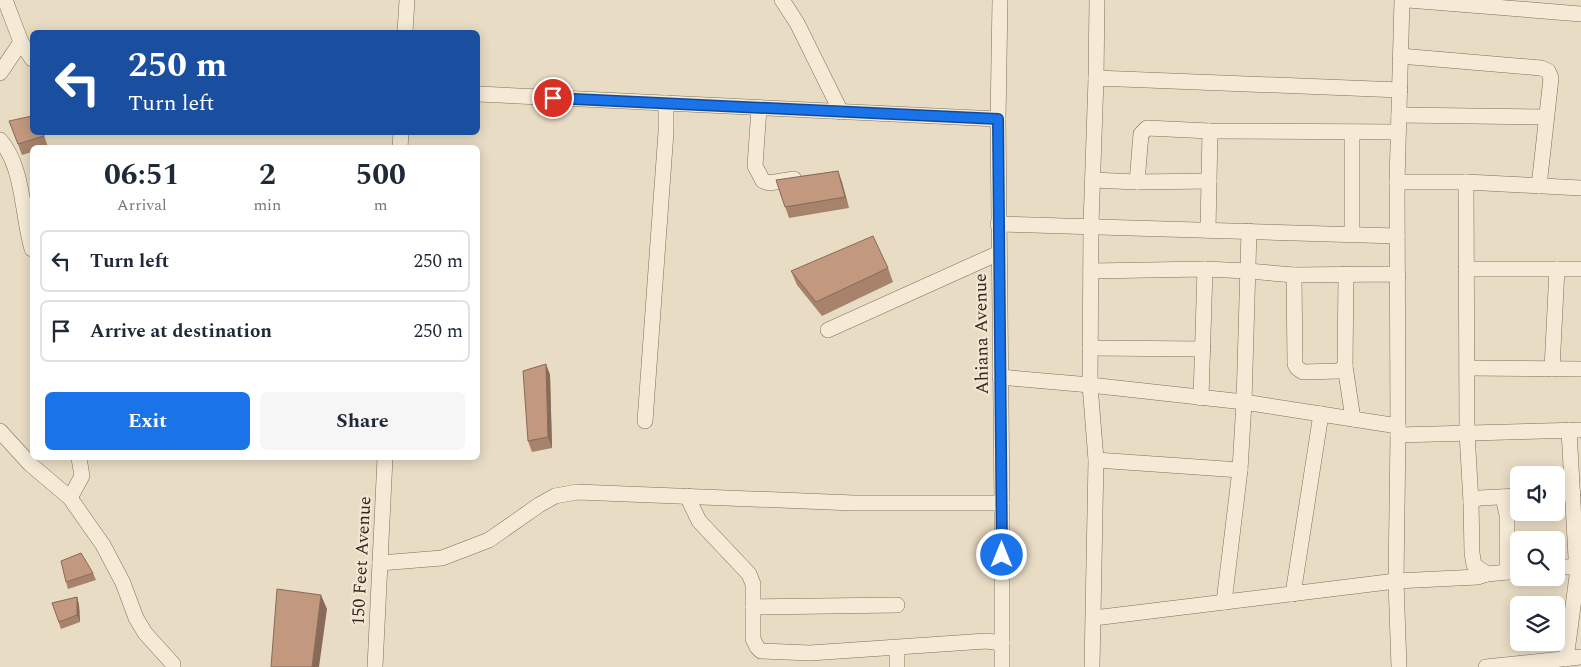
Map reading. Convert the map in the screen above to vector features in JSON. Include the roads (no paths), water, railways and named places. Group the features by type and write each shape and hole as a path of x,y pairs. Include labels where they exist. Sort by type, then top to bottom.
{"street":[{"path":"5,0 20,42 30,56"},
{"path":"406,30 407,0"},
{"path":"782,0 797,23 842,112"},
{"name":"Ahiana Avenue","path":"1000,0 998,224 1002,667"},
{"path":"1092,667 1096,460 1090,385 1090,348 1097,0"},
{"path":"1399,667 1396,581 1398,430 1397,182 1402,0"},
{"path":"1408,0 1581,14"},
{"path":"0,73 20,42"},
{"path":"1400,56 1541,68 1548,71 1551,78 1539,186"},
{"path":"1096,78 1400,90"},
{"path":"480,94 998,119"},
{"path":"645,421 666,132 666,103"},
{"path":"759,108 755,166 758,174 763,181 769,183 804,178"},
{"path":"1399,115 1546,117"},
{"path":"1137,182 1141,134 1147,128 1210,131 1398,132"},
{"path":"1208,230 1210,131"},
{"path":"1352,132 1352,234"},
{"path":"0,140 5,146 19,180 30,242"},
{"path":"1093,180 1137,182 1209,181"},
{"path":"1397,182 1466,182 1581,188"},
{"path":"1466,182 1467,433 1472,553 1474,564 1487,574"},
{"path":"998,224 1091,225 1397,236"},
{"path":"1224,602 1240,470 1249,231"},
{"path":"828,330 999,253"},
{"path":"1091,271 1206,269 1294,275 1398,275"},
{"path":"1201,398 1206,269"},
{"path":"1466,269 1581,269"},
{"path":"1552,369 1556,269"},
{"path":"1346,274 1345,366 1352,419"},
{"path":"1294,275 1295,364 1297,368 1302,372 1340,371 1345,366"},
{"path":"1090,348 1203,349"},
{"path":"1467,368 1581,369"},
{"path":"1000,377 1244,402 1352,419 1398,430 1467,433 1575,430 1572,493 1578,572 1566,659"},
{"path":"1293,594 1322,414"},
{"path":"0,431 30,464 70,498 103,545 123,583 136,618 145,633 173,665"},
{"path":"70,498 82,476 79,460"},
{"name":"150 Feet Avenue","path":"375,667 385,460"},
{"path":"1096,460 1240,470"},
{"path":"380,563 442,558 489,540 555,496 577,492 854,503 1002,503"},
{"path":"1565,493 1572,493"},
{"path":"687,496 698,521 749,574 753,584 753,640 761,651 810,653 986,641 1002,643"},
{"path":"1503,497 1510,543"},
{"path":"1471,502 1479,498 1510,497"},
{"path":"1565,570 1578,572"},
{"path":"1094,618 1396,581 1478,577 1487,574 1510,572"},
{"path":"753,607 898,605"},
{"path":"896,667 897,648"},
{"path":"1488,667 1581,657"}]}
